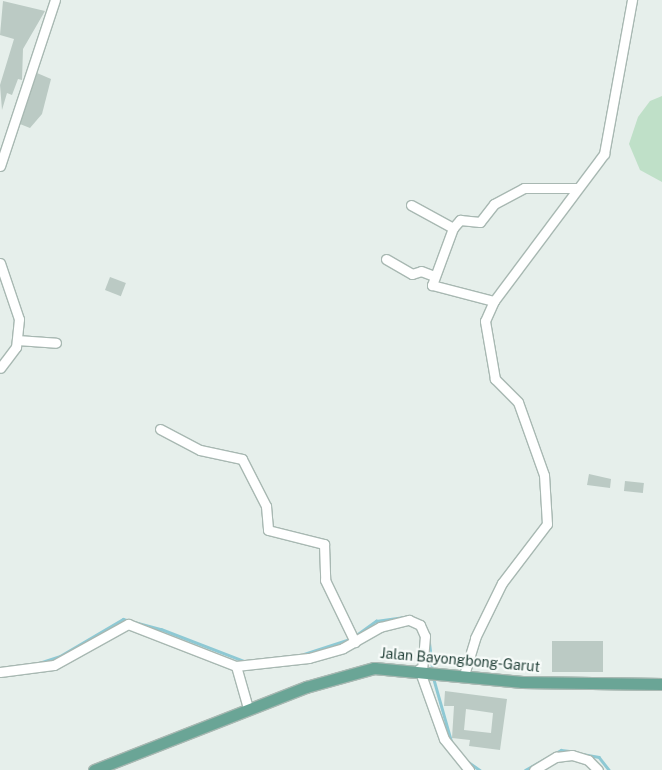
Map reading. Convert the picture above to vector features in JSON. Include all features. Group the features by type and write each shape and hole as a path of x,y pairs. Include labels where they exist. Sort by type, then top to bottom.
{"main road":[{"name":"Jalan Bayongbong-Garut","path":"94,770 248,708 374,668 422,669 522,682 662,684"}],"street":[{"path":"0,166 54,0"},
{"path":"464,675 475,638 502,583 548,524 544,475 529,427 518,402 495,379 491,369 485,329 494,301 604,154 632,0"},
{"path":"494,301 433,286 434,276 453,228 460,220 478,222 494,204 524,188 577,188"},
{"path":"411,205 453,228"},
{"path":"386,259 412,274 421,271 434,276"},
{"path":"0,264 16,302 17,340 0,368"},
{"path":"17,340 56,342"},
{"path":"160,429 200,450 242,459 266,506 268,530 324,544 325,580 354,641"},
{"path":"0,672 54,665 122,624 236,666 310,658 354,641 380,627 416,621 425,636 422,669 444,739 469,770"},
{"path":"236,666 248,708"},
{"path":"534,770 556,757 572,755 588,760 598,770"}],"green space":[{"path":"662,96 662,182 640,170 629,144 638,117 650,101"}],"building":[{"path":"3,1 45,11 23,49 22,80 18,79 12,95 7,93 2,110 0,85 14,39 0,35"},
{"path":"37,73 51,79 42,114 30,128 20,124"},
{"path":"110,277 126,283 121,296 105,290"},
{"path":"589,474 611,479 610,488 587,485"},
{"path":"625,481 644,483 643,493 624,491"},
{"path":"552,641 603,641 603,672 552,672"},
{"path":"445,691 507,699 500,750 469,746 470,740 452,738 454,706 444,706","holes":["466,709 493,713 491,733 464,730"]}],"waterway":[{"path":"355,636 376,621 406,617"},
{"path":"39,663 60,656 123,619 161,629 244,661"},
{"path":"304,654 350,639"},
{"path":"429,639 433,671"},
{"path":"433,676 452,743"},
{"path":"525,770 561,750 569,751"},
{"path":"582,754 599,757 609,770"},
{"path":"467,761 480,770"}]}
